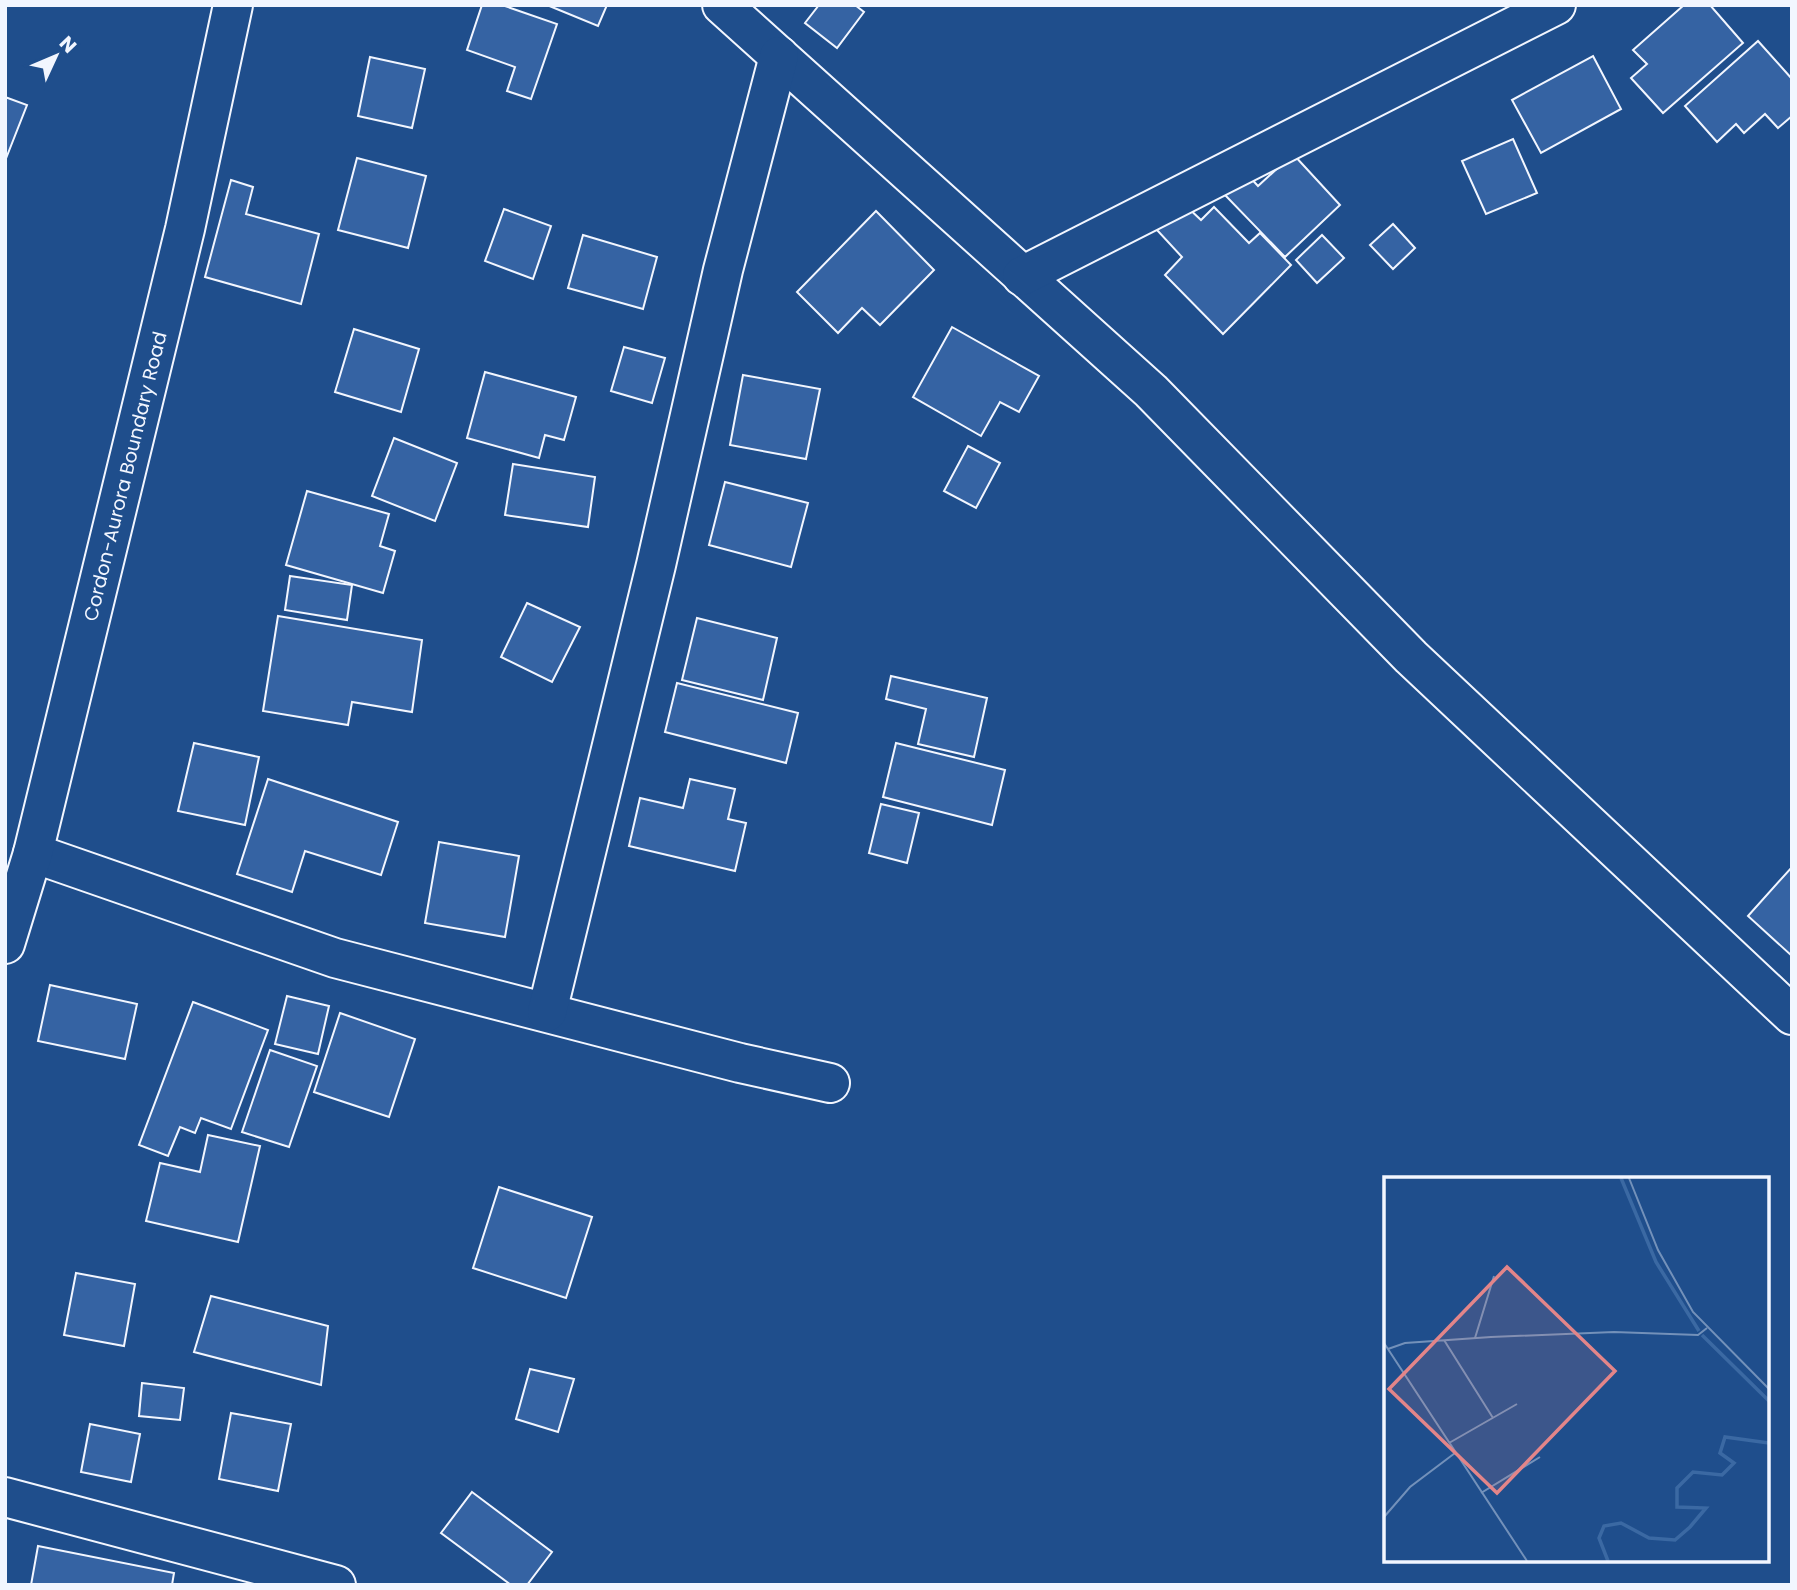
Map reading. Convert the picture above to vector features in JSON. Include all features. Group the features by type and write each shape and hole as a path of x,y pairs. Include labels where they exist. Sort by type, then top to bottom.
{"street":[{"name":"Cordon-Aurora Boundary Road","path":"5,944 33,853 185,229 233,5"},
{"path":"722,5 1151,391 1411,657 1792,1015"},
{"path":"1022,276 1556,5"},
{"path":"547,1012 656,565 723,270 779,57"},
{"path":"33,853 335,958 830,1083"},
{"path":"5,1497 336,1585"}],"building":[{"path":"482,5 502,5 557,24 531,99 507,91 515,67 467,50"},
{"path":"547,5 607,5 598,26"},
{"path":"819,5 855,5 864,12 837,48 805,23"},
{"path":"1684,5 1710,5 1743,43 1663,113 1631,78 1647,64 1633,50"},
{"path":"1758,41 1792,79 1792,116 1778,128 1765,114 1744,133 1736,124 1717,142 1685,106"},
{"path":"1593,56 1621,109 1541,153 1512,100"},
{"path":"370,57 425,69 412,128 358,116"},
{"path":"5,97 27,105 5,161"},
{"path":"1513,139 1537,193 1486,214 1462,161"},
{"path":"1293,154 1340,205 1285,257 1225,195 1247,174 1258,186"},
{"path":"357,158 426,176 408,248 338,230"},
{"path":"231,180 253,187 246,214 319,234 301,304 205,277"},
{"path":"1184,204 1201,220 1214,207 1249,243 1260,233 1291,265 1223,334 1165,275 1182,257 1157,230"},
{"path":"504,209 551,226 533,279 485,261"},
{"path":"876,211 934,270 880,325 862,308 838,333 797,292"},
{"path":"1393,224 1415,248 1393,269 1370,245"},
{"path":"583,235 657,257 643,309 568,288"},
{"path":"1322,235 1344,258 1317,283 1296,260"},
{"path":"952,327 1039,376 1019,412 1000,402 981,436 913,397"},
{"path":"354,329 419,349 401,412 335,392"},
{"path":"624,347 665,358 652,403 611,391"},
{"path":"485,372 576,397 564,440 545,435 539,458 467,438"},
{"path":"743,375 820,389 806,459 730,445"},
{"path":"394,438 457,463 435,521 372,496"},
{"path":"968,446 1000,463 976,508 944,491"},
{"path":"513,464 595,477 588,527 505,515"},
{"path":"725,482 808,503 791,567 709,545"},
{"path":"307,491 389,514 380,546 395,551 383,593 286,565"},
{"path":"290,576 352,585 347,620 285,610"},
{"path":"527,603 580,627 552,682 501,657"},
{"path":"278,616 422,640 412,712 352,702 348,725 263,711"},
{"path":"697,618 777,638 763,700 682,680"},
{"path":"891,676 987,698 974,757 918,744 926,709 886,699"},
{"path":"677,683 798,713 786,763 665,732"},
{"path":"194,743 259,757 245,825 178,811"},
{"path":"896,743 1005,770 992,825 883,797"},
{"path":"268,779 398,822 381,875 305,851 292,892 237,874"},
{"path":"690,779 735,789 728,819 746,823 735,871 629,846 640,798 683,808"},
{"path":"881,804 919,813 907,863 869,853"},
{"path":"439,842 519,856 505,937 425,923"},
{"path":"1792,867 1792,956 1748,916"},
{"path":"50,985 137,1004 125,1059 38,1041"},
{"path":"287,996 329,1006 318,1054 275,1044"},
{"path":"193,1002 268,1030 231,1129 201,1118 195,1133 180,1127 168,1156 139,1145"},
{"path":"340,1013 415,1039 389,1117 314,1092"},
{"path":"270,1050 317,1066 289,1147 242,1132"},
{"path":"208,1135 260,1146 238,1242 146,1221 160,1163 200,1172"},
{"path":"499,1187 592,1217 566,1298 473,1268"},
{"path":"76,1273 135,1284 124,1346 64,1335"},
{"path":"211,1296 328,1326 321,1385 194,1352"},
{"path":"530,1369 574,1379 558,1432 516,1419"},
{"path":"142,1383 184,1388 180,1420 139,1416"},
{"path":"231,1413 291,1424 278,1491 219,1479"},
{"path":"90,1424 140,1434 131,1482 81,1472"},
{"path":"472,1492 552,1552 527,1585 511,1585 441,1533"},
{"path":"38,1546 174,1573 172,1585 31,1585"}]}
